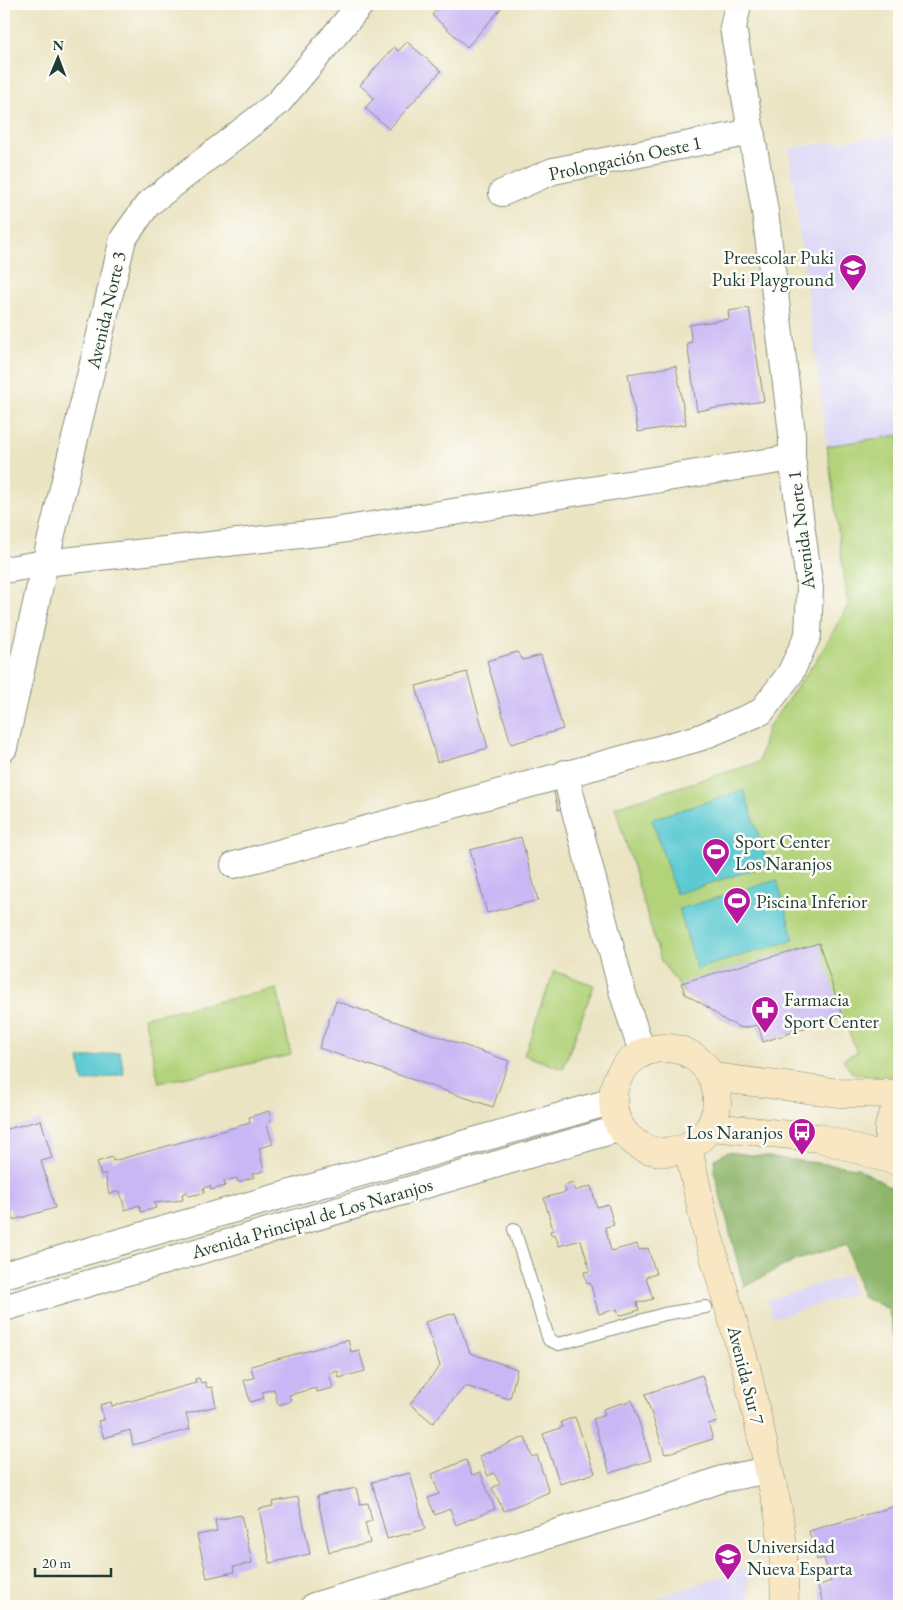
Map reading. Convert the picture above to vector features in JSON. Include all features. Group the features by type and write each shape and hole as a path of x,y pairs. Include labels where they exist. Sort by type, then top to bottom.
{"main road":[{"path":"673,1048 689,1053 703,1063 713,1077 717,1091 718,1106 712,1127 699,1141 688,1148 673,1152 658,1152 643,1148 630,1139 621,1128 615,1115 613,1090 621,1071 642,1052 673,1048"},
{"path":"713,1077 839,1093 899,1094"},
{"path":"899,1105 890,1119 888,1137 899,1162"},
{"path":"712,1127 820,1138 899,1162"},
{"name":"Avenida Sur 7","path":"688,1148 706,1225 746,1367 778,1510 783,1547 785,1606"}],"street":[{"name":"Avenida Norte 3","path":"4,748 44,563 123,240 148,204 278,103 361,4"},
{"name":"Avenida Norte 1","path":"234,865 565,773 699,738 744,721 761,712 790,674 808,635 810,589 792,458 792,434 765,211 733,28 738,4"},
{"name":"Prolongación Oeste 1","path":"502,193 553,171 752,132"},
{"path":"4,570 44,563 328,532 792,458"},
{"path":"565,773 623,994 642,1052"},
{"name":"Avenida Principal de Los Naranjos","path":"4,1275 613,1102"},
{"name":"Avenida Principal de Los Naranjos","path":"4,1308 621,1128"},
{"path":"314,1606 648,1505 722,1479 769,1470"}],"lane":[{"path":"514,1229 550,1340 559,1344 664,1314 706,1307"}],"shaded area":[{"name":"Preescolar Puki Puki Playground","path":"899,134 899,435 827,446 789,148"},
{"path":"848,1275 854,1294 773,1318 767,1300"},
{"name":"Universidad Nueva Esparta","path":"747,1568 750,1606 633,1606"}],"green space":[{"path":"899,435 899,1076 870,1077 851,1072 843,1059 857,1052 842,1016 763,1042 758,1025 742,1028 726,1021 685,994 661,961 615,807 759,762 767,729 819,656 848,605 827,446"},
{"path":"554,971 594,985 563,1069 524,1055"},
{"path":"277,989 291,1055 159,1083 144,1017"},
{"path":"727,1152 858,1168 899,1192 899,1353 888,1309 862,1296 847,1245 797,1259 744,1287 714,1171 715,1159"}],"water":[{"path":"744,790 768,865 676,894 652,819"},
{"name":"Piscina Inferior","path":"777,880 794,940 697,969 679,909"},
{"path":"120,1052 124,1074 83,1082 79,1059"}],"building":[{"path":"442,4 505,4 467,47 432,15"},
{"path":"407,42 441,71 389,129 365,108 374,98 360,85 394,47 398,51"},
{"path":"749,308 764,401 697,411 687,343 692,342 689,325 729,319 728,311"},
{"path":"676,366 686,424 638,432 628,374"},
{"path":"517,652 523,660 541,655 563,729 511,744 487,661"},
{"path":"467,672 488,748 437,762 416,686"},
{"path":"552,783 570,808 558,810"},
{"path":"521,837 538,900 487,913 470,850"},
{"path":"819,943 842,1016 763,1042 758,1025 742,1028 726,1021 685,994 681,983"},
{"path":"336,1001 509,1061 493,1107 319,1048"},
{"path":"269,1111 271,1120 267,1125 273,1144 259,1148 264,1171 252,1174 254,1177 238,1182 237,1178 224,1181 225,1186 211,1190 210,1186 203,1188 204,1193 188,1196 187,1192 182,1194 183,1200 154,1203 156,1208 141,1212 139,1205 125,1210 120,1191 109,1194 105,1173 101,1175 97,1162 112,1157 113,1161 250,1123 249,1117"},
{"path":"41,1120 52,1158 41,1161 55,1208 13,1220 10,1208 4,1210 4,1130"},
{"path":"573,1183 575,1191 591,1186 597,1207 608,1204 614,1225 605,1227 611,1251 637,1244 639,1250 648,1248 656,1274 646,1277 653,1299 637,1303 639,1310 619,1316 617,1309 599,1314 590,1283 587,1284 584,1272 590,1271 581,1240 559,1246 555,1234 551,1235 550,1231 553,1230 544,1198 566,1192 564,1186"},
{"path":"455,1313 470,1353 517,1369 510,1399 465,1386 433,1423 410,1404 440,1366 425,1322"},
{"path":"348,1340 351,1352 359,1350 365,1371 339,1378 338,1371 329,1374 333,1388 317,1392 316,1388 289,1395 291,1401 278,1405 274,1389 262,1392 264,1398 250,1402 244,1380 254,1378 251,1366"},
{"path":"702,1375 717,1422 708,1424 713,1439 665,1454 645,1394"},
{"path":"199,1378 201,1383 205,1382 207,1388 212,1387 216,1406 186,1414 190,1429 133,1445 130,1430 104,1438 98,1421 104,1420 100,1405 111,1402 112,1406 196,1383 195,1379"},
{"path":"632,1400 651,1460 610,1473 593,1419 605,1415 603,1409"},
{"path":"575,1417 595,1473 560,1484 543,1434 563,1427 561,1422"},
{"path":"525,1437 532,1457 537,1455 549,1492 504,1511 492,1488 500,1484 494,1473 488,1476 479,1456"},
{"path":"466,1460 472,1475 480,1472 495,1509 456,1525 450,1509 435,1515 428,1498 439,1494 432,1474"},
{"path":"410,1473 425,1529 387,1539 372,1482"},
{"path":"356,1488 360,1504 368,1503 372,1521 365,1523 370,1543 329,1552 317,1496"},
{"path":"298,1497 310,1554 270,1563 259,1509 273,1506 272,1502"},
{"path":"899,1505 899,1606 824,1606 818,1586 831,1581 824,1558 817,1560 809,1531"},
{"path":"241,1515 252,1563 233,1567 234,1572 207,1578 197,1535 217,1531 215,1520"}],"place":[{"name":"Preescolar Puki Puki Playground","path":"853,292"},
{"name":"Sport Center Los Naranjos","path":"716,876"},
{"name":"Piscina Inferior","path":"737,925"},
{"name":"Farmacia Sport Center","path":"765,1034"},
{"name":"Los Naranjos","path":"802,1156"},
{"name":"Universidad Nueva Esparta","path":"728,1581"}]}
